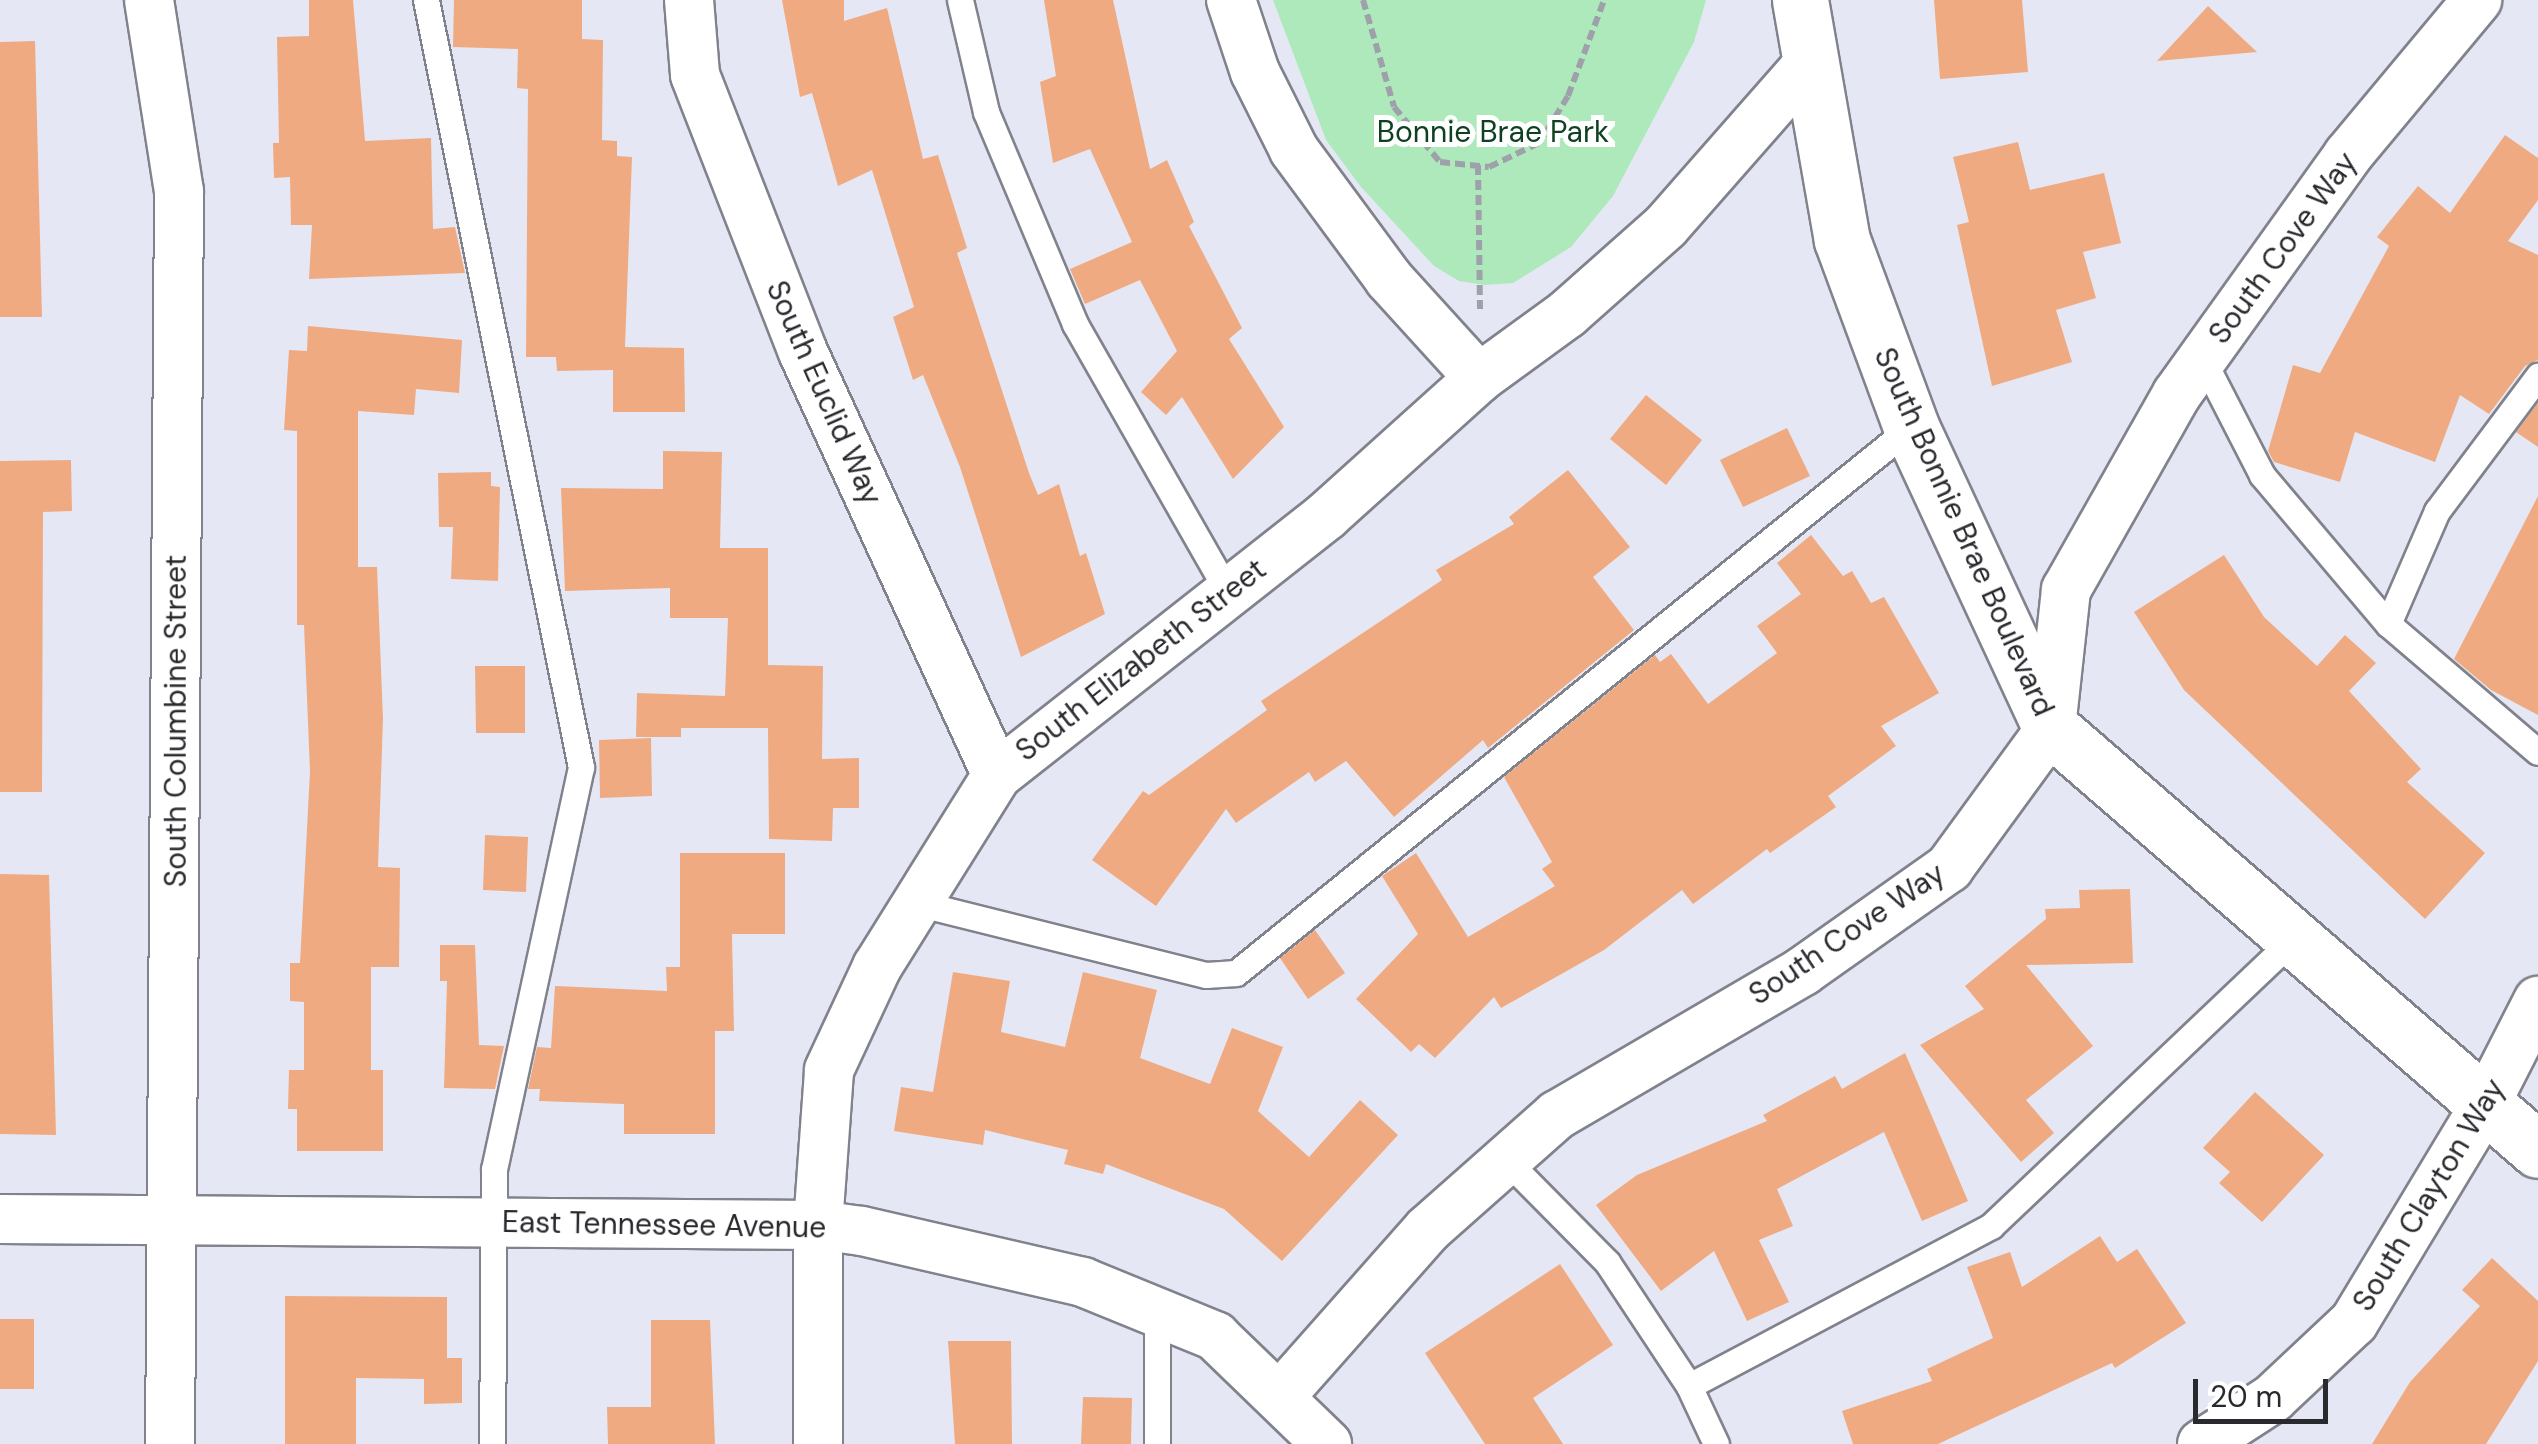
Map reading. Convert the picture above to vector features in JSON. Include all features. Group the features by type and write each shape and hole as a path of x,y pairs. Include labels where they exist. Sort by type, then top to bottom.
{"street":[{"name":"South Columbine Street","path":"149,0 180,191 170,1444"},
{"name":"South Euclid Way","path":"689,0 695,75 796,334 996,775"},
{"path":"1231,0 1255,72 1294,150 1388,279 1479,378"},
{"name":"South Bonnie Brae Boulevard","path":"1800,0 1842,240 1911,428 2050,728 2538,1150"},
{"name":"South Cove Way","path":"1282,1394 1428,1229 1557,1116 1802,971 1949,868 2050,728 2066,590 2203,360 2348,155 2477,0"},
{"name":"South Elizabeth Street","path":"818,1444 818,1225 830,1070 878,967 996,775 1326,516 1479,378 1567,314 1666,226 1810,63"},
{"name":"South Clayton Way","path":"2202,1444 2273,1398 2354,1322 2486,1105 2538,1001"},
{"name":"East Tennessee Avenue","path":"0,1220 818,1225 1083,1282 1215,1336 1282,1394 1327,1444"}],"lane":[{"path":"426,0 581,766 494,1169 492,1444"},
{"path":"960,0 986,112 1075,324 1227,590"},
{"path":"2203,360 2262,476 2388,624 2538,752"},
{"path":"2388,624 2437,510 2538,376"},
{"path":"917,903 1206,975 1236,973 1911,428"},
{"path":"1689,1386 1991,1226 2294,939"},
{"path":"1506,1160 1607,1262 1689,1386 1716,1444"},
{"path":"1157,1312 1157,1444"}],"path":[{"path":"1363,0 1394,107 1440,162 1488,167 1540,143 1568,96 1604,0"},
{"path":"1478,166 1479,378"}],"green space":[{"name":"Bonnie Brae Park","path":"1273,0 1706,0 1694,42 1613,196 1571,247 1513,283 1485,285 1459,281 1434,266 1361,187 1326,140"}],"building":[{"path":"309,0 353,0 365,141 431,138 433,229 455,227 465,273 309,279 312,225 291,225 290,177 274,178 273,143 279,143 277,37 309,36"},
{"path":"454,0 582,0 582,39 603,40 602,140 617,141 617,156 632,157 625,347 684,348 685,412 613,412 613,370 557,371 556,357 526,357 528,89 517,88 518,49 453,47"},
{"path":"782,0 844,0 844,21 887,8 923,159 938,155 967,248 957,253 1029,473 1038,495 1059,484 1080,556 1086,553 1105,614 1021,657 960,467 923,375 913,380 893,317 914,307 872,170 838,186 812,93 800,97"},
{"path":"1044,0 1113,0 1150,169 1167,160 1194,222 1189,226 1242,328 1229,339 1284,427 1233,479 1182,397 1166,415 1141,392 1177,351 1140,280 1085,304 1070,269 1132,242 1090,149 1053,163 1040,82 1056,76"},
{"path":"1934,0 2022,0 2028,72 1940,79"},
{"path":"2208,6 2257,52 2157,61"},
{"path":"35,41 42,317 0,317 0,42"},
{"path":"2505,135 2538,158 2538,200 2508,241 2538,255 2538,360 2525,366 2489,414 2460,395 2435,462 2355,432 2340,482 2274,462 2268,451 2293,365 2320,373 2389,246 2377,237 2418,186 2450,213"},
{"path":"2018,142 2030,190 2104,173 2121,243 2083,252 2096,298 2056,310 2072,362 1992,386 1957,225 1969,222 1953,157"},
{"path":"308,326 462,340 459,393 416,389 414,415 358,411 358,567 377,567 383,719 378,867 400,868 399,967 371,967 371,1070 383,1070 383,1151 297,1151 297,1109 288,1109 289,1070 304,1070 304,1002 290,1001 290,963 300,963 310,771 304,625 297,625 297,431 284,430 289,350 307,351"},
{"path":"1646,395 1702,440 1666,485 1610,439"},
{"path":"2538,403 2538,447 2516,432"},
{"path":"1787,428 1810,476 1743,507 1720,460"},
{"path":"663,451 722,452 720,548 768,548 768,665 823,666 822,759 859,758 859,808 833,808 832,841 769,839 768,728 681,728 681,737 636,737 637,693 725,696 728,618 670,618 670,588 565,591 561,488 663,489"},
{"path":"71,460 72,511 43,512 42,792 0,792 0,461"},
{"path":"1568,470 1630,547 1593,577 1634,630 1488,748 1483,740 1394,817 1346,761 1315,782 1309,772 1236,823 1226,809 1156,906 1092,860 1143,791 1149,795 1267,710 1261,701 1442,580 1436,570 1514,524 1509,517"},
{"path":"491,472 491,486 500,487 498,581 451,579 453,527 439,527 438,473"},
{"path":"2538,496 2538,715 2491,690 2454,659"},
{"path":"1811,535 1843,576 1852,571 1871,603 1884,597 1939,693 1881,726 1896,746 1828,796 1836,807 1770,853 1767,849 1693,904 1682,890 1604,950 1501,1008 1494,997 1435,1058 1419,1044 1411,1052 1356,999 1418,934 1382,876 1416,853 1468,937 1555,886 1542,869 1552,862 1504,777 1655,655 1660,662 1671,654 1708,704 1777,653 1757,626 1801,594 1777,563"},
{"path":"2224,555 2264,617 2317,666 2345,635 2376,663 2349,691 2421,769 2407,782 2485,853 2425,919 2184,690 2134,612"},
{"path":"475,666 525,666 525,733 476,733"},
{"path":"651,738 652,796 600,798 599,740"},
{"path":"485,835 528,837 526,892 483,890"},
{"path":"680,853 785,853 785,934 732,934 734,1031 715,1031 715,1134 624,1134 624,1104 539,1101 540,1089 528,1089 537,1047 551,1048 555,986 667,991 666,967 680,967"},
{"path":"0,874 49,875 56,1135 0,1134"},
{"path":"2130,889 2133,963 2026,965 2093,1046 2026,1100 2054,1133 2021,1162 1920,1045 1984,1009 1965,986 2046,919 2045,909 2080,908 2079,890"},
{"path":"1315,930 1345,973 1308,999 1280,958"},
{"path":"440,945 475,945 479,1045 504,1046 495,1089 444,1088 447,981 440,981"},
{"path":"953,972 1010,981 1001,1032 1065,1047 1083,972 1157,990 1140,1058 1210,1084 1232,1028 1283,1047 1258,1111 1309,1157 1360,1100 1398,1135 1282,1261 1224,1209 1106,1164 1103,1174 1064,1164 1068,1150 985,1130 983,1145 894,1131 901,1087 933,1092"},
{"path":"1905,1053 1968,1201 1922,1221 1884,1132 1777,1189 1793,1226 1759,1240 1789,1302 1747,1321 1714,1251 1661,1291 1596,1205 1637,1175 1767,1121 1763,1115 1835,1076 1842,1089"},
{"path":"2255,1092 2324,1155 2262,1222 2219,1183 2230,1172 2203,1148"},
{"path":"2100,1236 2117,1262 2137,1249 2186,1323 2115,1368 2112,1363 1938,1444 1853,1444 1842,1411 1932,1381 1927,1369 1993,1338 1967,1267 2010,1252 2022,1287"},
{"path":"2492,1258 2538,1301 2538,1361 2486,1444 2372,1444 2410,1382 2480,1306 2462,1290"},
{"path":"1560,1264 1613,1345 1533,1398 1563,1444 1485,1444 1425,1353"},
{"path":"285,1296 447,1297 447,1358 462,1358 462,1403 424,1404 424,1379 356,1378 356,1444 285,1444"},
{"path":"0,1319 34,1319 34,1389 0,1389"},
{"path":"651,1320 710,1320 715,1444 608,1444 607,1407 651,1407"},
{"path":"948,1341 1011,1341 1012,1444 955,1444"},
{"path":"1083,1397 1132,1398 1131,1444 1081,1444"}]}
